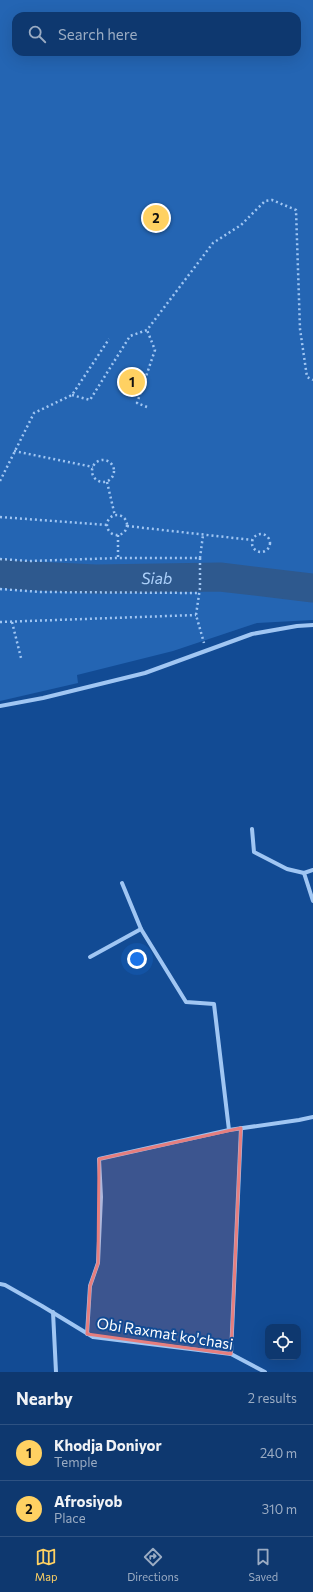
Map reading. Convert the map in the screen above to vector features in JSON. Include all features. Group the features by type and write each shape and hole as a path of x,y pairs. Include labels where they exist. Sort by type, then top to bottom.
{"street":[{"path":"0,706 43,698 146,673 252,634 297,626 313,625"},
{"path":"252,829 254,852 286,869 304,873 313,870"},
{"path":"304,873 313,901"},
{"path":"122,882 141,930 186,1002 214,1004 229,1130"},
{"path":"90,957 141,930"},
{"path":"87,1334 90,1286 98,1262 101,1197 99,1159 229,1130 299,1120 313,1116"},
{"path":"231,1354 241,1128"},
{"name":"Obi Raxmat ko'chasi","path":"0,1284 5,1285 53,1312 93,1337 231,1354 265,1372"},
{"path":"53,1312 56,1372"}],"path":[{"path":"72,395 90,400 130,336 147,330 213,243 241,226 264,201 272,200 296,210 300,328 308,377 313,380"},
{"path":"147,330 154,350 137,404 147,407"},
{"path":"0,481 34,413 72,395 109,339"},
{"path":"14,451 93,467"},
{"path":"105,460 110,462 113,466 114,476 106,482 97,481 92,472 93,467 100,461 105,460"},
{"path":"106,482 115,516"},
{"path":"107,525 108,521 115,516 123,518 127,526"},
{"path":"0,517 107,525"},
{"path":"107,525 111,533 118,535 123,533 127,526"},
{"path":"127,526 252,540"},
{"path":"263,534 270,540 270,545 268,549 259,552 254,550 252,540 254,536 263,534"},
{"path":"118,535 118,558"},
{"path":"203,535 200,558 200,588 196,615 206,651"},
{"path":"0,559 28,561 118,558 200,558"},
{"path":"0,589 41,592 199,593"},
{"path":"0,622 196,615"},
{"path":"12,622 21,658"}],"highlighted area":[{"path":"241,1128 231,1354 87,1334 90,1286 98,1263 99,1159"}],"shaded area":[{"path":"0,0 313,0 313,620 257,623 173,651 77,675 78,683 0,701"}],"waterway":[{"name":"Siab","path":"0,573 96,579 220,577 313,588"}],"place":[{"name":"Afrosiyob","path":"156,218"},
{"name":"Khodja Doniyor","path":"132,382"}]}
